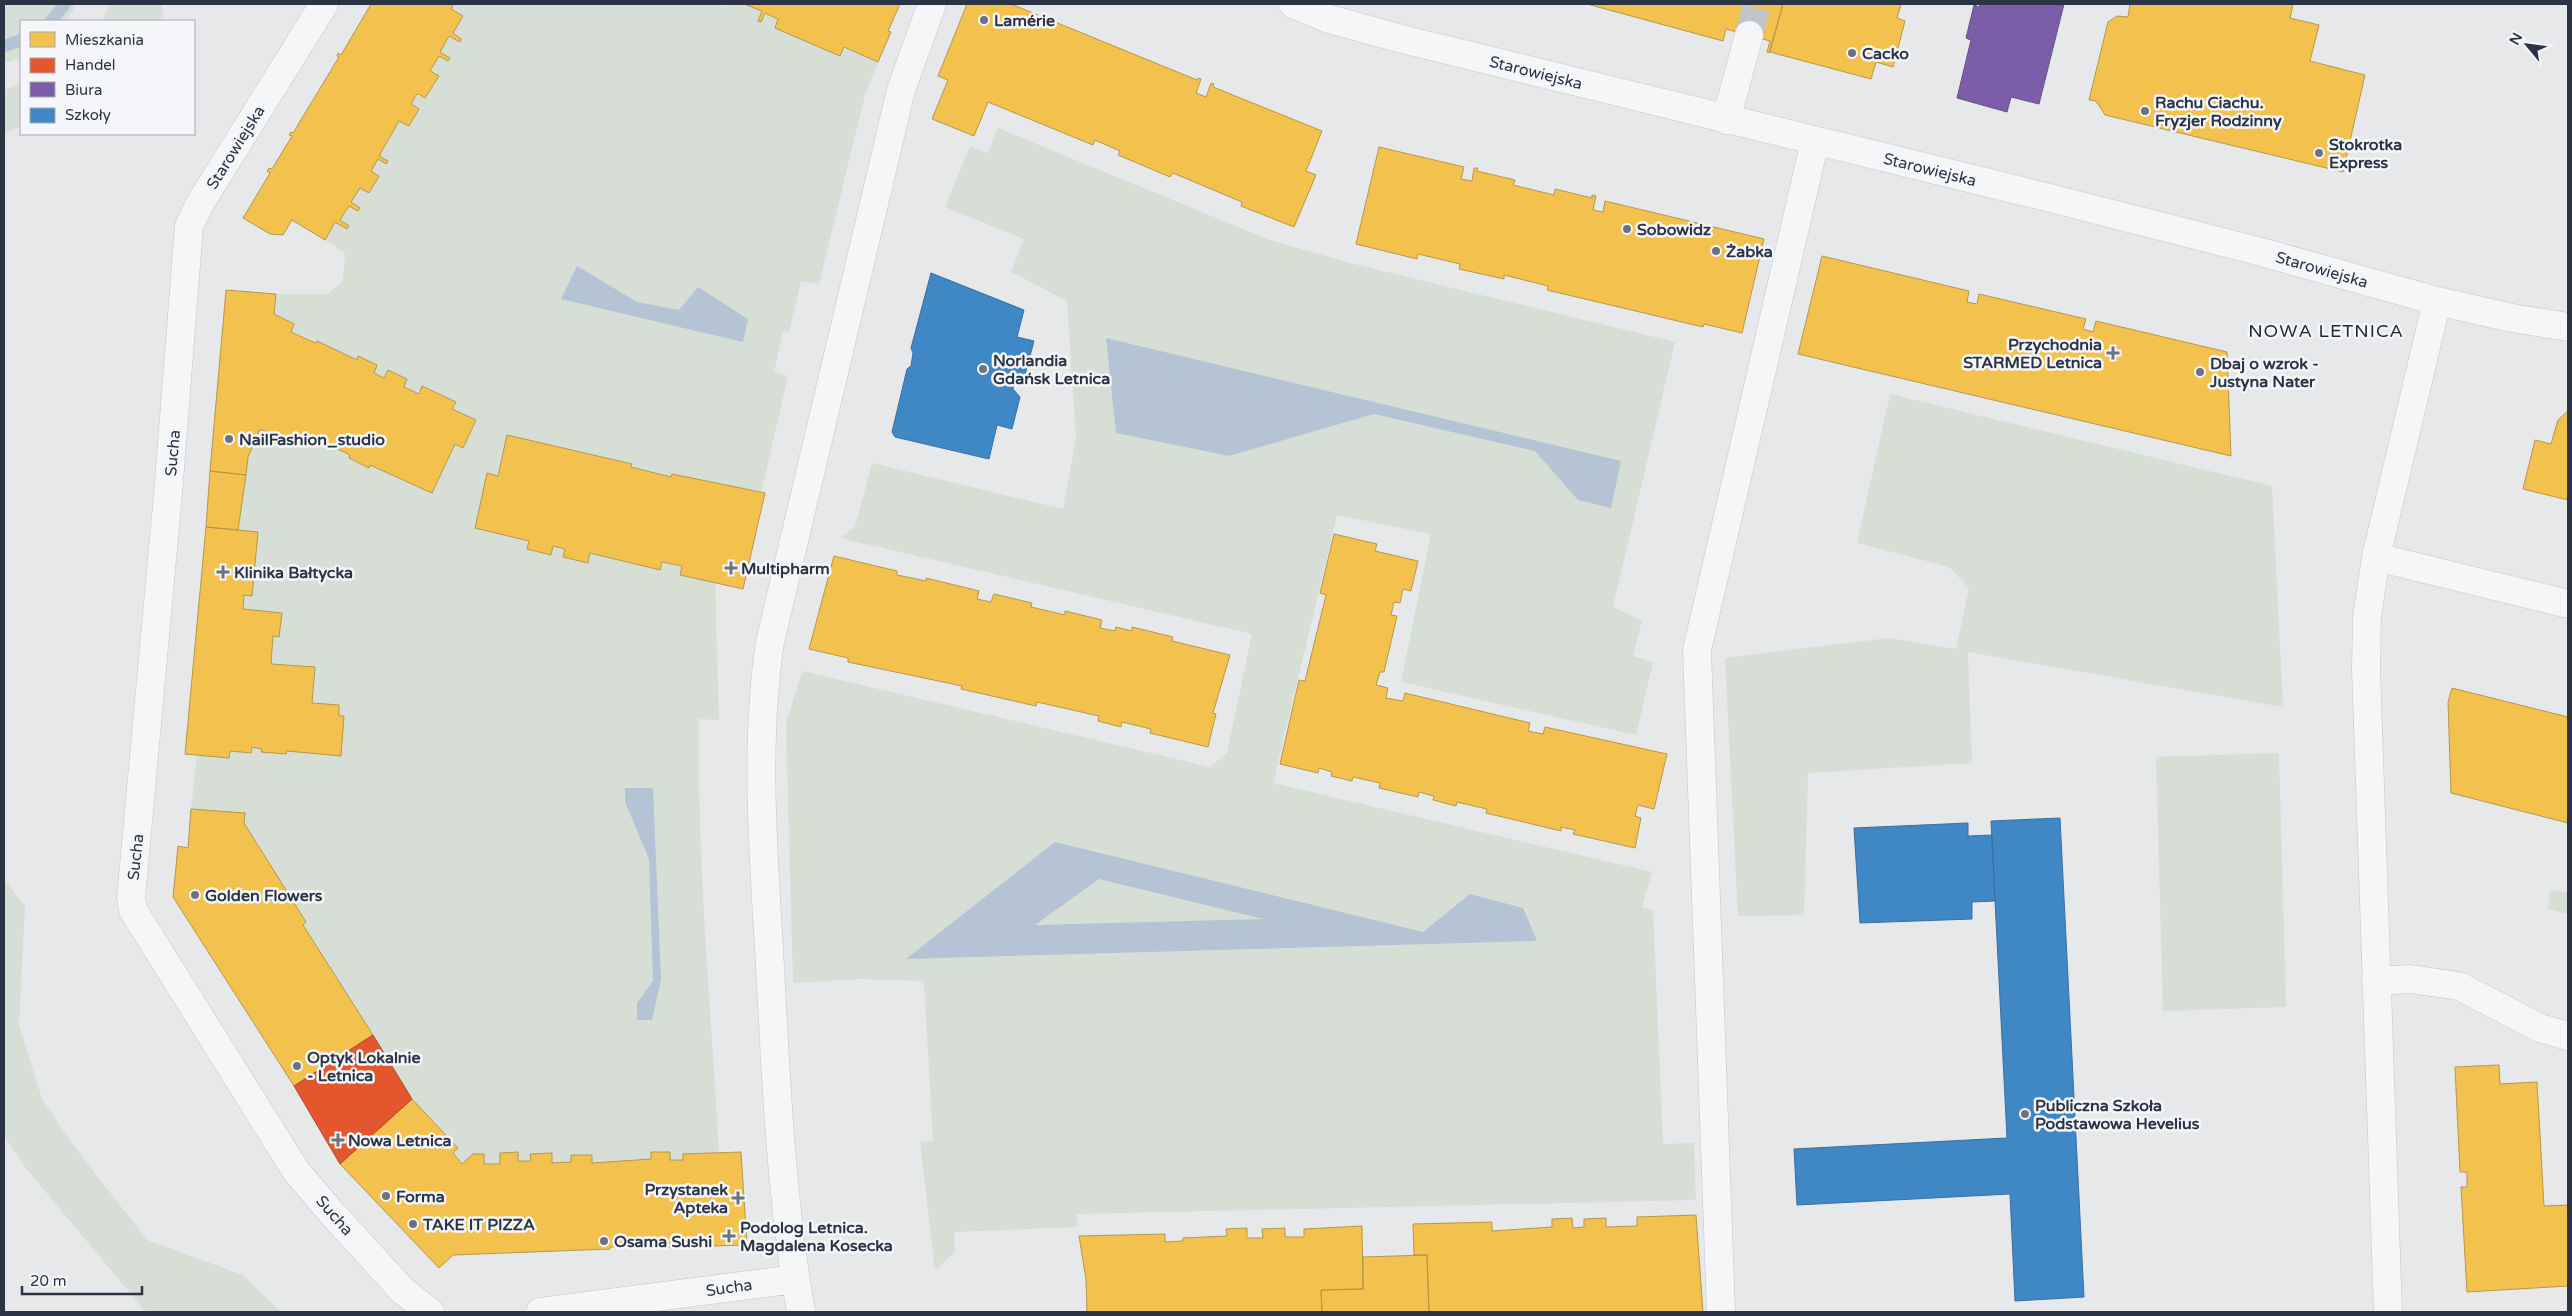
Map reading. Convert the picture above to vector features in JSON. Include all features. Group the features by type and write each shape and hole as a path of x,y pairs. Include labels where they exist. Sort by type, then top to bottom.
{"street":[{"name":"Starowiejska","path":"184,302 189,226 199,205 324,4"},
{"path":"801,1312 795,1278 778,1112 763,830 763,691 770,642 901,90 932,4"},
{"name":"Starowiejska","path":"1293,4 1328,19 1402,39 2206,238 2437,301 2512,318 2568,326"},
{"path":"1726,120 1749,35"},
{"path":"1721,1312 1697,650 1815,141"},
{"path":"2388,1312 2366,668 2367,617 2376,557 2437,301"},
{"name":"Sucha","path":"184,302 131,898 132,904 296,1170 330,1211 403,1291 430,1312"},
{"path":"2376,557 2568,604"},
{"path":"2376,981 2410,979 2459,986 2540,1028 2568,1036"},
{"name":"Sucha","path":"540,1312 795,1278"}],"shaded area":[{"path":"4,4 76,4 68,20 20,20 20,58 4,63"},
{"path":"109,4 162,4 163,16 158,20 103,20"},
{"path":"454,4 720,4 726,6 727,4 744,4 762,11 758,21 761,22 765,13 878,62 865,95 819,284 801,281 789,332 783,331 774,372 788,376 761,493 672,474 671,477 631,467 632,464 508,435 498,476 487,474 475,528 529,541 527,549 551,555 553,546 565,549 564,557 587,563 590,553 660,570 662,562 682,566 680,575 715,583 719,720 699,719 699,773 702,882 719,1153 684,1154 683,1160 670,1160 670,1152 651,1152 651,1159 592,1163 592,1155 572,1155 571,1162 552,1163 530,1155 531,1161 518,1161 518,1152 500,1153 500,1164 484,1164 484,1155 462,1164 453,1153 458,1148 412,1099 303,925 306,922 244,823 245,814 191,809 197,754 229,758 230,751 251,752 252,747 262,749 262,752 286,754 287,751 339,716 339,705 312,703 315,667 271,664 273,636 279,636 282,613 243,609 244,595 252,595 258,532 238,530 248,457 260,429 280,438 282,435 295,441 297,438 331,450 333,447 350,455 349,459 369,468 370,465 432,493 455,444 463,448 476,421 452,409 456,402 422,386 417,393 404,387 407,379 388,370 384,378 374,373 358,356 357,360 317,341 291,332 294,324 274,314 276,294 327,294 343,281 345,253 325,240 335,222 348,229 349,226 340,220 349,206 358,210 360,208 351,202 360,188 369,193 379,176 371,171 378,159 385,164 388,162 379,156 399,121 410,125 419,109 411,104 416,95 425,98 439,76 430,71 439,56 448,61 450,58 440,52 449,36 459,42 461,39 453,33 463,16 451,9"},
{"path":"20,83 20,126 4,134 4,90"},
{"path":"998,128 1270,240 1350,263 1675,342 1613,607 1642,621 1633,656 1653,662 1636,735 1401,682 1431,534 1337,515 1273,783 1652,872 1642,907 1653,910 1663,1144 1694,1143 1696,1200 1077,1214 1077,1227 954,1232 955,1252 935,1270 920,1142 933,1141 924,981 860,979 793,983 786,724 802,671 1210,767 1227,753 1252,634 840,538 855,527 872,463 1063,509 1076,438 1067,301 1011,272 1024,239 945,207 970,146 988,153"},
{"path":"1890,394 2272,486 2283,707 1968,652 1972,763 1808,773 1804,915 1738,916 1725,658 1889,638 1956,649 1969,588 1949,567 1857,543"},
{"path":"2279,753 2286,1007 2163,1011 2156,757"},
{"path":"4,879 25,906 19,1025 42,1099 70,1141 147,1240 243,1275 281,1312 146,1312 25,1167 4,1136"},
{"path":"2551,890 2568,892 2568,914 2547,909"}],"water":[{"path":"577,266 637,302 679,310 698,287 748,319 743,342 561,299"},
{"path":"1106,338 1621,461 1611,508 1578,500 1535,451 1374,414 1229,456 1116,433"},
{"path":"625,788 653,788 661,979 652,1020 637,1020 637,1003 653,981 649,859 625,802"},
{"path":"1055,842 1423,932 1470,894 1523,908 1537,941 906,959","holes":["1099,879 1263,919 1035,925"]}],"building: Mieszkania":[{"path":"371,4 454,4 451,9 463,16 453,33 461,39 460,42 449,36 440,52 450,58 448,61 439,56 430,71 439,76 425,98 418,94 416,95 411,104 419,109 409,126 399,121 379,156 388,161 386,164 378,159 371,171 379,176 369,193 360,188 351,202 360,208 358,211 349,206 340,220 349,226 347,229 335,222 325,240 292,220 283,235 270,234 243,218 270,173 267,171 269,168 272,169 292,136 289,135 291,132 293,133 339,57 337,56 338,53 341,55"},
{"path":"744,4 900,4 888,31 891,32 878,62 844,47 840,56 798,38 775,28 778,19 765,13 761,22 758,21 762,11"},
{"path":"967,4 1011,4 1197,80 1198,78 1201,79 1196,93 1206,97 1211,83 1214,84 1213,87 1322,131 1306,171 1316,175 1294,227 1241,206 1242,202 1173,173 1170,177 1118,155 1120,151 1095,140 1093,145 988,102 974,136 932,119 948,80 938,76"},
{"path":"1587,4 1783,4 1769,53 1767,52 1770,41 1726,29 1723,41"},
{"path":"1783,4 1901,4 1897,18 1905,21 1893,67 1876,62 1871,79 1770,52"},
{"path":"2130,4 2293,4 2290,18 2319,25 2310,61 2365,75 2343,172 2105,115 2096,101 2089,100 2108,22 2117,16 2128,17"},
{"path":"1379,147 1464,167 1461,179 1472,181 1474,168 1478,168 1477,171 1515,180 1513,185 1554,195 1555,189 1592,198 1592,195 1596,196 1593,210 1603,212 1605,201 1764,239 1742,333 1704,324 1703,327 1547,290 1548,286 1504,275 1504,279 1459,269 1460,264 1418,254 1417,259 1356,244"},
{"path":"1822,256 1969,291 1967,302 1977,304 1979,294 2086,319 2083,329 2093,332 2096,321 2227,352 2231,456 1798,354"},
{"path":"226,290 276,294 274,314 294,324 291,332 316,343 317,341 357,360 358,356 377,365 374,373 384,378 388,370 407,379 404,387 419,394 422,386 456,402 452,409 476,420 463,448 455,444 432,493 370,465 369,468 349,458 350,455 333,447 331,450 314,442 313,445 297,438 296,441 282,435 280,438 260,429 248,457 246,475 210,471"},
{"path":"2568,411 2568,500 2523,489 2535,440 2551,444 2558,420"},
{"path":"507,435 632,464 631,467 671,477 672,474 765,493 743,589 680,575 682,566 662,562 660,570 590,553 588,563 563,557 565,549 553,546 551,555 527,549 529,541 475,528 487,473 498,476"},
{"path":"210,471 246,475 238,530 206,527"},
{"path":"206,527 258,532 252,596 244,595 243,609 282,613 279,637 273,636 271,664 315,667 312,703 339,705 339,716 344,716 341,756 287,751 286,754 261,752 262,749 252,747 251,753 230,751 229,758 185,754"},
{"path":"1334,534 1377,544 1375,551 1418,561 1411,591 1403,589 1400,603 1394,602 1391,615 1397,616 1384,672 1380,672 1376,685 1388,688 1386,698 1403,701 1405,693 1530,723 1528,731 1543,734 1545,727 1667,754 1654,809 1638,805 1635,816 1641,818 1635,848 1573,834 1575,830 1561,827 1561,831 1486,813 1487,809 1457,802 1456,806 1433,800 1434,796 1419,792 1418,797 1379,788 1380,783 1353,777 1352,781 1331,776 1332,772 1319,768 1318,773 1280,764 1299,680 1305,681 1326,595 1320,593"},
{"path":"834,556 897,571 897,575 926,581 926,578 979,591 977,599 991,602 994,594 1032,603 1031,607 1065,615 1065,611 1102,620 1100,628 1115,631 1116,627 1132,631 1132,627 1173,637 1172,641 1230,655 1213,713 1216,714 1208,747 1150,733 1151,729 1122,722 1121,727 1098,721 1099,716 1037,702 1036,706 961,689 962,686 848,662 848,658 809,649"},
{"path":"2452,688 2568,717 2568,823 2451,793 2448,702"},
{"path":"191,809 245,813 244,823 306,922 303,925 373,1035 294,1086 173,897 178,846 188,848"},
{"path":"2499,1065 2500,1084 2537,1082 2544,1206 2568,1205 2568,1286 2467,1292 2461,1187 2467,1187 2467,1172 2460,1172 2455,1067"},
{"path":"412,1099 458,1148 453,1153 462,1164 473,1154 484,1154 484,1164 500,1164 500,1153 518,1152 518,1161 531,1161 530,1154 552,1153 552,1163 571,1162 571,1155 592,1155 592,1163 651,1159 651,1152 670,1152 670,1160 683,1160 683,1154 741,1152 747,1245 647,1248 647,1246 610,1247 610,1249 453,1255 439,1268 340,1164"},
{"path":"1696,1215 1703,1312 1429,1312 1427,1255 1414,1255 1413,1224 1492,1222 1492,1231 1552,1227 1552,1219 1572,1218 1573,1228 1584,1227 1584,1219 1606,1218 1606,1227 1637,1226 1637,1217"},
{"path":"1362,1226 1363,1289 1321,1290 1322,1312 1087,1312 1086,1279 1079,1236 1165,1234 1165,1242 1183,1241 1183,1238 1227,1236 1226,1229 1247,1228 1247,1238 1263,1238 1262,1229 1285,1228 1285,1237 1304,1237 1304,1229"},
{"path":"1427,1255 1429,1312 1322,1312 1321,1290 1363,1289 1363,1257"}],"building: Handel":[{"path":"373,1035 412,1099 340,1164 294,1086"}],"building: Biura":[{"path":"1980,4 2064,4 2039,104 2011,97 2007,112 1957,98 1971,40 1966,38 1974,5 1979,7"}],"building: Szkoły":[{"path":"931,273 1024,310 1017,337 1034,341 1025,375 1016,377 1013,389 1020,397 1012,429 997,425 989,459 895,437 892,432 907,369 911,366 913,353 911,348"},
{"path":"2060,818 2084,1297 2015,1301 2010,1194 1797,1205 1794,1149 2007,1138 1991,821"},
{"path":"1968,823 1968,836 1992,835 1995,901 1972,902 1972,919 1860,923 1854,828"}],"waterway":[{"path":"52,20 65,4"},
{"path":"4,46 20,40"}],"tunnel":[{"path":"1749,35 1757,4"}],"place":[{"name":"Lamérie","path":"984,20"},
{"name":"Cacko","path":"1852,53"},
{"name":"Rachu Ciachu. Fryzjer Rodzinny","path":"2145,111"},
{"name":"Stokrotka Express","path":"2319,153"},
{"name":"Sobowidz","path":"1627,229"},
{"name":"Żabka","path":"1716,251"},
{"name":"Przychodnia STARMED Letnica","path":"2113,353"},
{"name":"Norlandia Gdańsk Letnica","path":"983,369"},
{"name":"Dbaj o wzrok - Justyna Nater","path":"2200,372"},
{"name":"NailFashion_studio","path":"229,439"},
{"name":"Multipharm","path":"731,568"},
{"name":"Klinika Bałtycka","path":"223,572"},
{"name":"Golden Flowers","path":"195,895"},
{"name":"Optyk Lokalnie - Letnica","path":"297,1066"},
{"name":"Publiczna Szkoła Podstawowa Hevelius","path":"2025,1114"},
{"name":"Nowa Letnica","path":"338,1140"},
{"name":"Forma","path":"386,1196"},
{"name":"Przystanek Apteka","path":"738,1198"},
{"name":"TAKE IT PIZZA","path":"413,1224"},
{"name":"Podolog Letnica. Magdalena Kosecka","path":"729,1236"},
{"name":"Osama Sushi","path":"604,1241"}],"district":[{"name":"NOWA LETNICA","path":"2326,331"}]}
